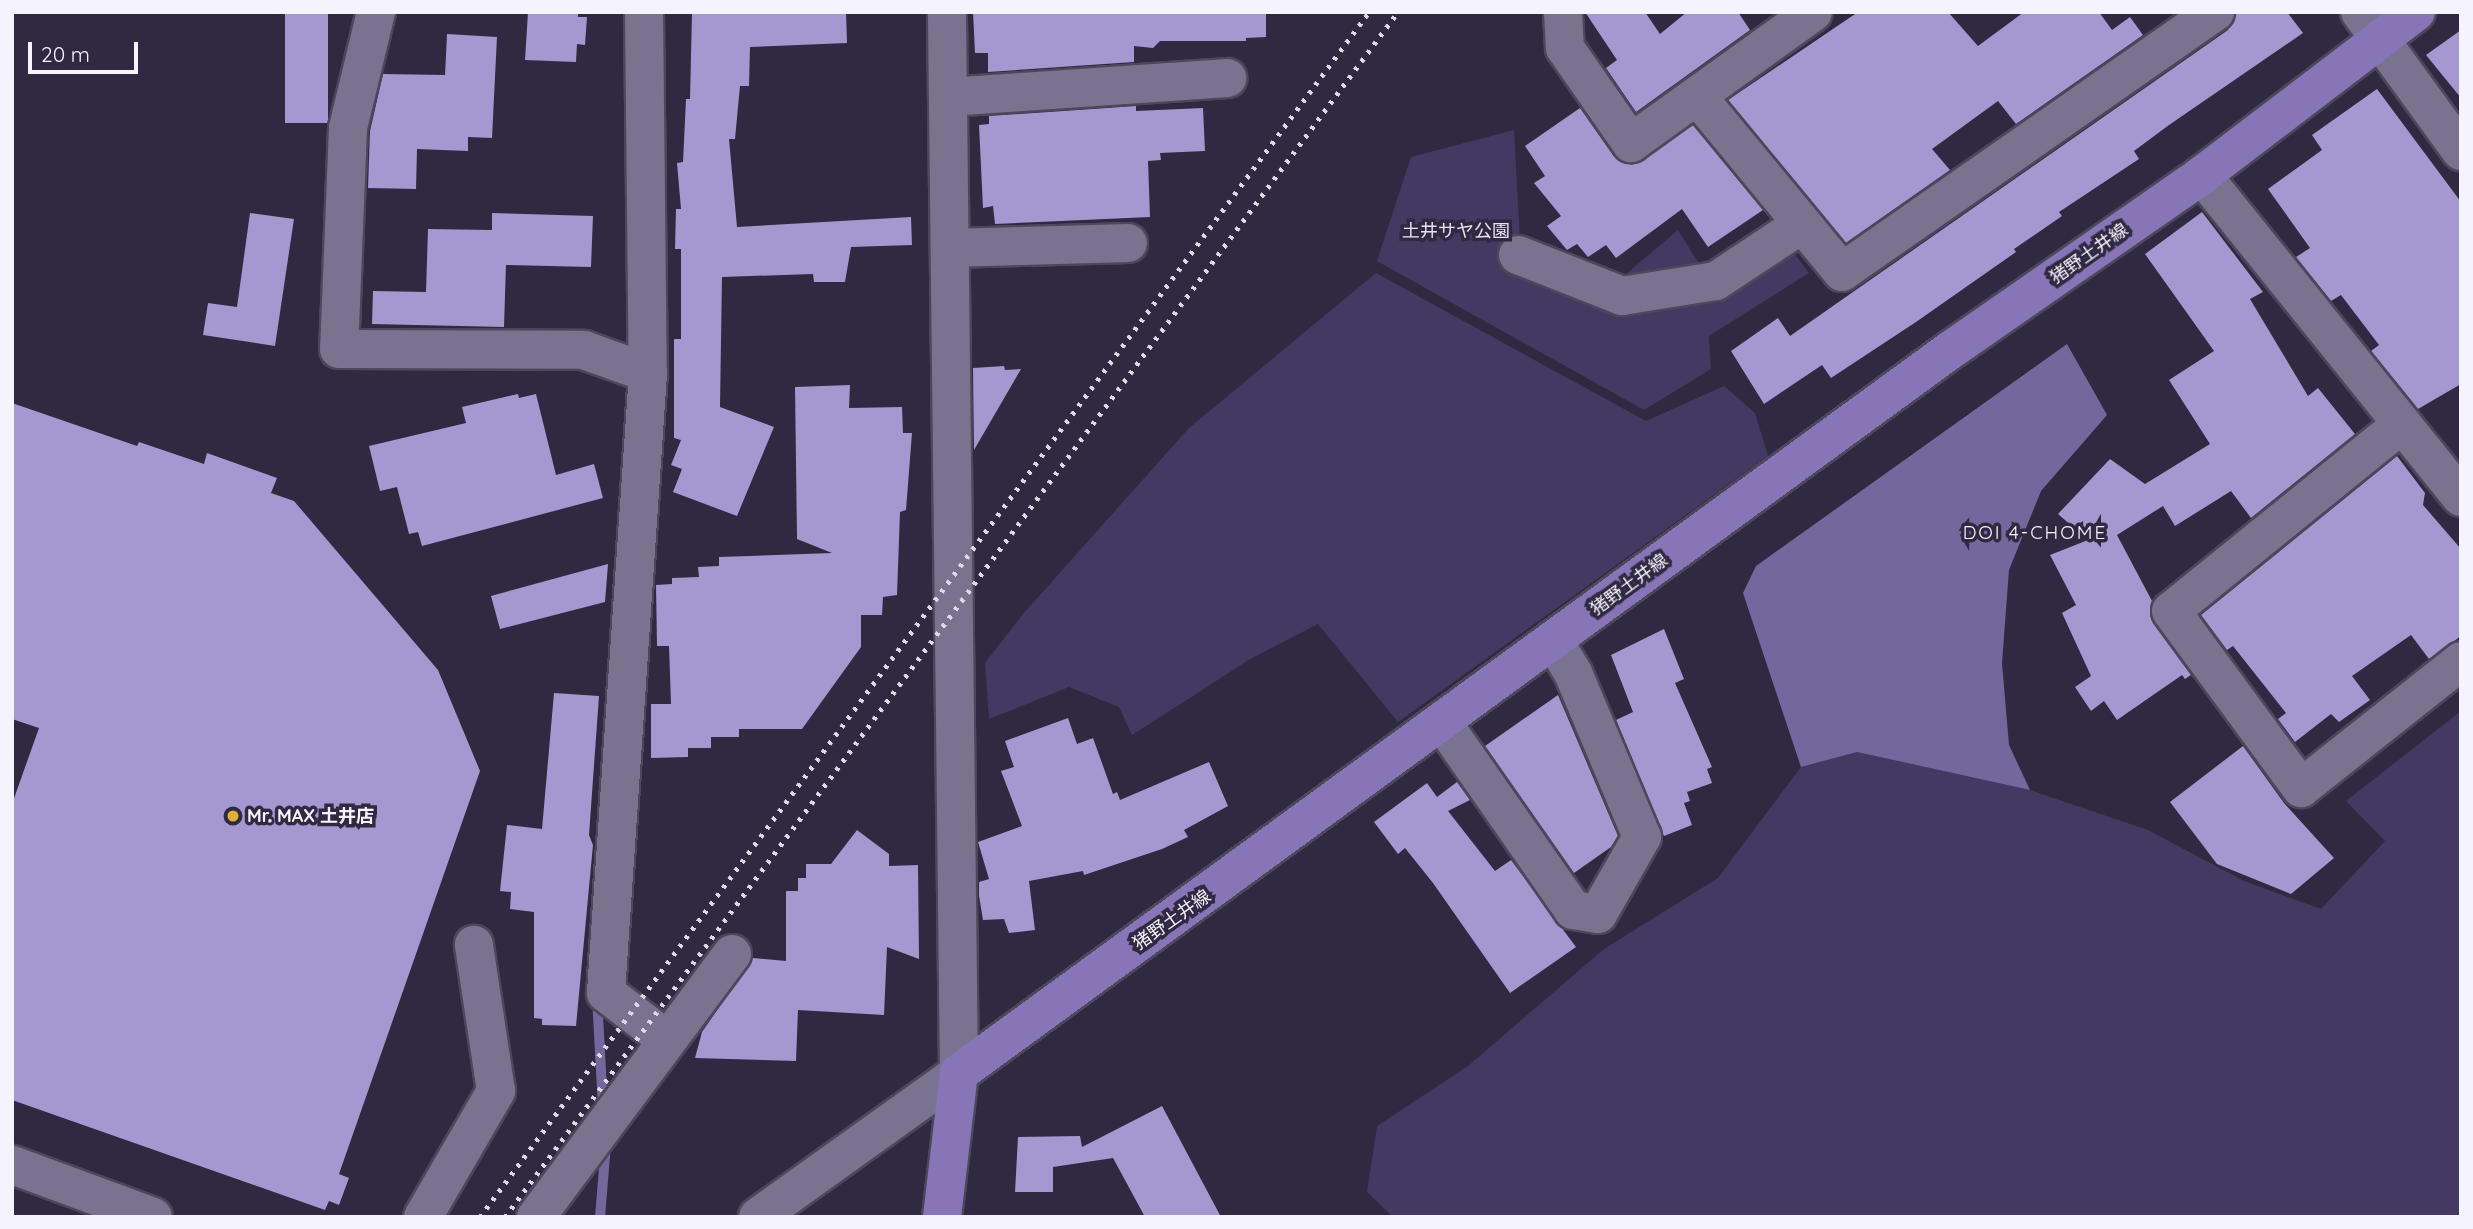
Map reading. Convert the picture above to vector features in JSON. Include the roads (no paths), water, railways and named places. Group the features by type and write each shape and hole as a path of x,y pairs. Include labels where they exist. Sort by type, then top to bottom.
{"main road":[{"name":"猪野土井線","path":"959,1073 1952,349 2202,175 2370,26 2416,12"},
{"path":"942,1217 959,1073"}],"street":[{"path":"376,12 348,128 339,349 584,350 649,373"},
{"path":"644,12 649,373 606,993 666,1039"},
{"path":"758,1217 959,1073 947,12"},
{"path":"1563,12 1564,48 1631,143 1813,12"},
{"path":"1697,96 1842,272 2215,12"},
{"path":"2370,26 2461,151"},
{"path":"950,97 1227,78"},
{"path":"2202,175 2461,497"},
{"path":"1518,255 1622,296 1716,281 1802,224"},
{"path":"951,248 1128,243"},
{"path":"2402,424 2171,611 2301,788 2461,661"},
{"path":"1442,722 1573,910 1598,914 1642,837 1573,673 1553,640"},
{"path":"423,1217 496,1091 474,946"},
{"path":"536,1217 666,1039 732,954"},
{"path":"12,1165 153,1217"}],"waterway":[{"path":"597,997 603,1107"},
{"path":"600,1217 606,1144"}],"railway":[{"path":"480,1217 1369,12"},
{"path":"505,1217 1398,12"}],"place":[{"name":"Mr. MAX 土井店","path":"233,816"}],"district":[{"name":"DOI 4-CHOME","path":"2035,533"}],"park label":[{"name":"土井サヤ公園","path":"1456,231"}]}
